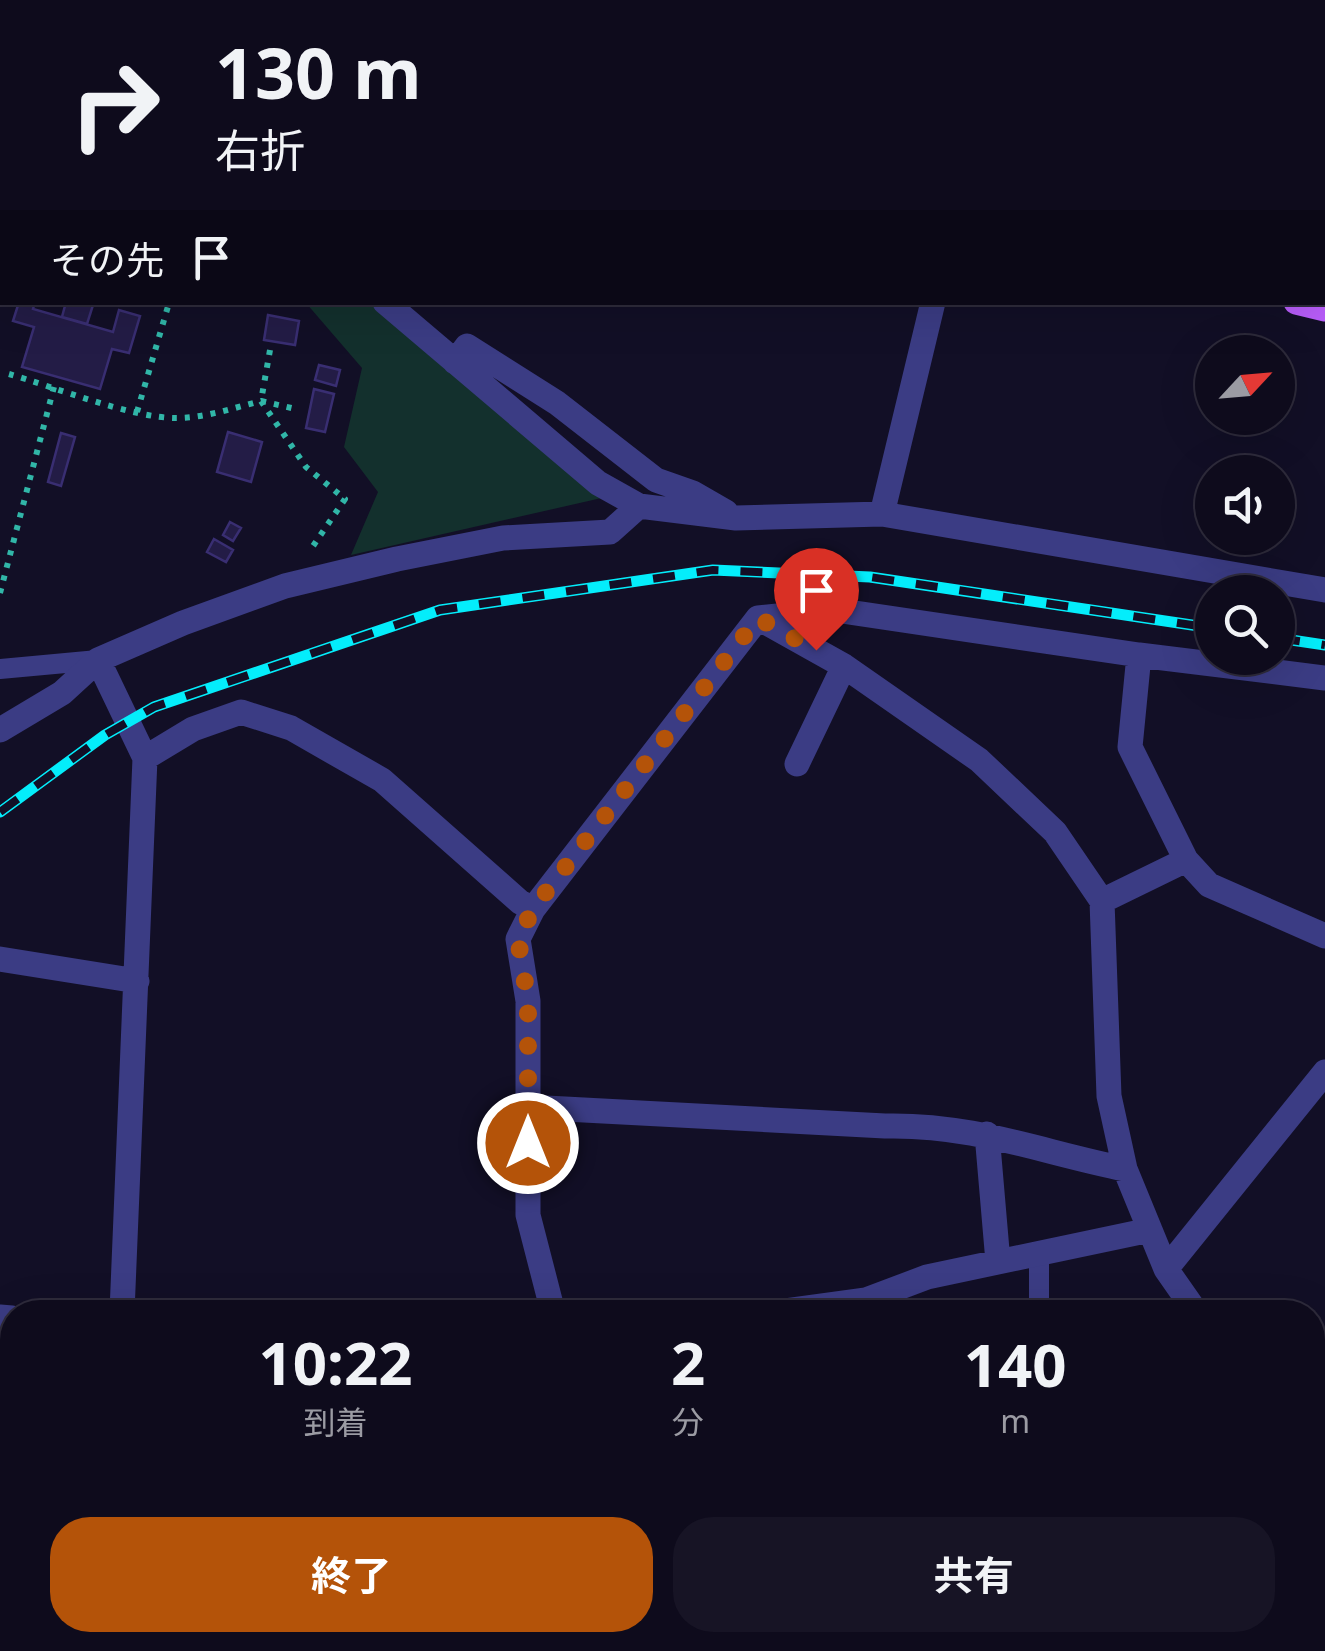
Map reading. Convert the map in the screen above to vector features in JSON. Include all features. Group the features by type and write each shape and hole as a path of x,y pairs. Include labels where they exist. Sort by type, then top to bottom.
{"street":[{"path":"389,305 598,483 639,506 736,518 882,514 1325,590"},
{"path":"882,514 932,305"},
{"path":"455,362 467,346 556,403 656,480 693,493 736,518"},
{"path":"0,730 62,692 98,660 183,623 286,586 504,538 610,532 639,506"},
{"path":"550,1300 528,1215 528,1001 518,939 533,909 758,618 835,610 1325,678"},
{"path":"758,618 844,666 980,760 1055,832 1102,900 1109,1096 1125,1169 1166,1268 1188,1300"},
{"path":"1139,655 1130,747 1186,860 1209,885 1325,936"},
{"path":"98,660 145,758 123,1300"},
{"path":"798,764 844,666"},
{"path":"145,758 193,729 240,712 290,728 382,780 520,902 533,909"},
{"path":"1102,900 1186,860"},
{"path":"0,960 137,980"},
{"path":"1166,1268 1325,1072"},
{"path":"528,1107 926,1125 988,1134 1068,1158 1125,1169"},
{"path":"988,1134 998,1262"},
{"path":"866,1300 926,1278 1150,1230"}],"lane":[{"path":"0,669 98,660"},
{"path":"1039,1254 1039,1300"}],"path":[{"path":"137,412 168,305"},
{"path":"270,350 261,402 306,467 344,499 286,586"},
{"path":"9,374 137,412 172,418 198,417 261,402 296,408"},
{"path":"0,593 54,387"}],"green space":[{"path":"308,305 373,305 606,497 351,555 378,492 344,447 362,368"}],"building":[{"path":"18,305 34,305 33,309 113,332 119,310 140,316 129,353 112,349 100,389 22,367 34,327 13,321"},
{"path":"65,305 93,305 87,324 62,317"},
{"path":"268,315 299,321 295,345 264,340"},
{"path":"319,365 340,370 336,386 315,380"},
{"path":"314,389 334,394 325,432 306,428"},
{"path":"228,432 262,442 251,482 217,472"},
{"path":"61,433 75,437 61,486 48,482"},
{"path":"230,522 241,528 233,541 223,535"},
{"path":"214,539 233,550 226,562 207,552"}],"railway":[{"path":"0,812 105,735 154,707 440,610 713,570 870,577 1195,625"},
{"path":"1295,641 1325,645"}],"route":[{"path":"528,1143 528,1001 518,939 533,909 758,618 816,650"}]}
